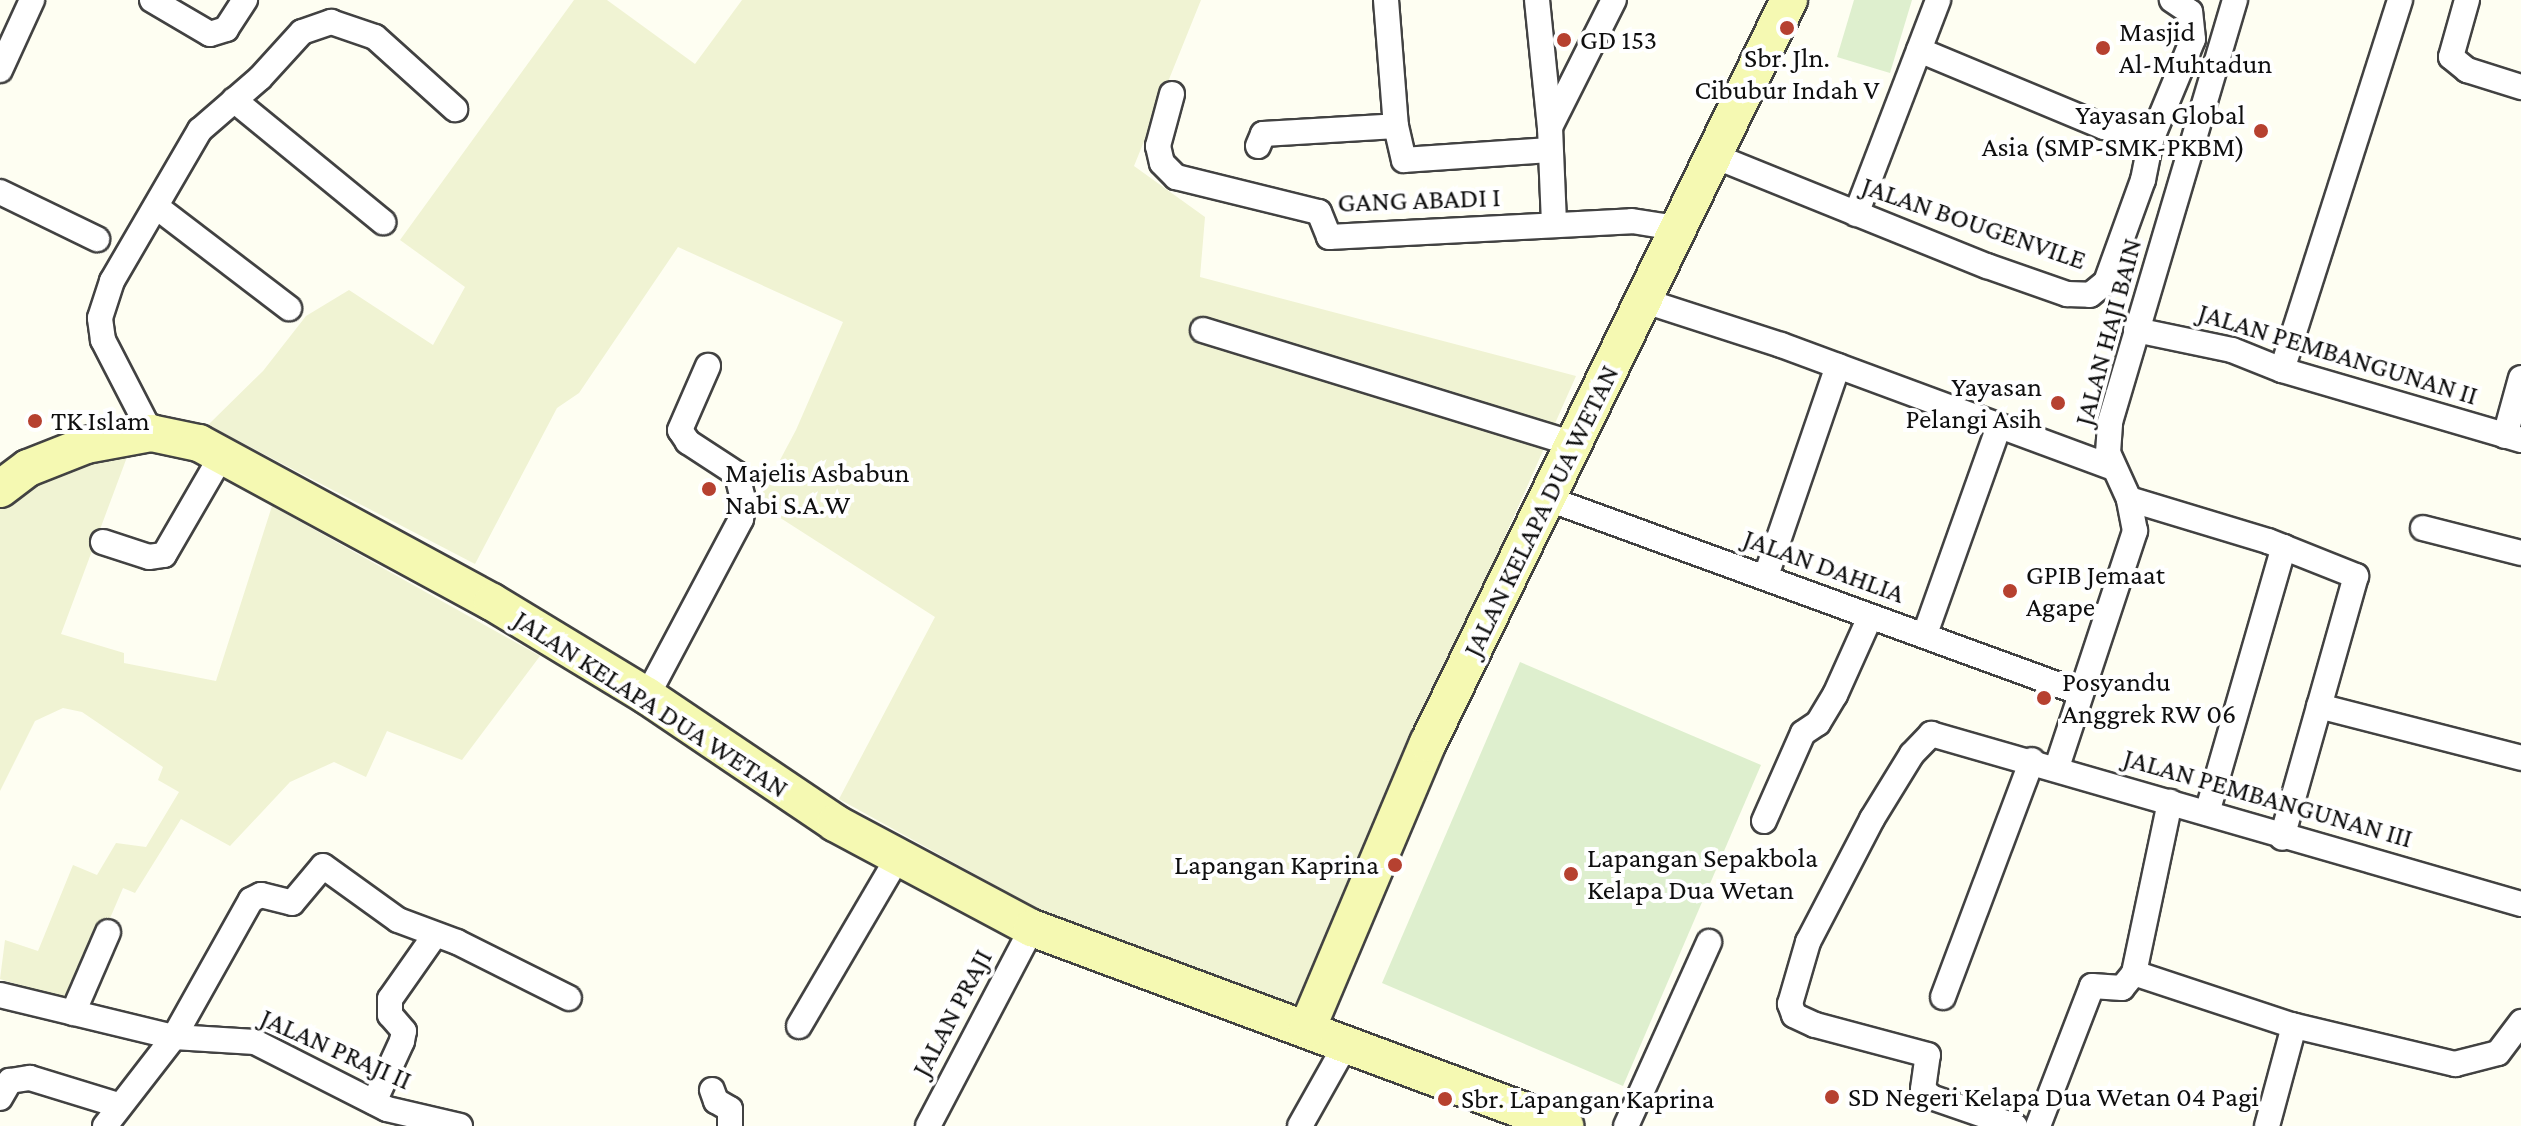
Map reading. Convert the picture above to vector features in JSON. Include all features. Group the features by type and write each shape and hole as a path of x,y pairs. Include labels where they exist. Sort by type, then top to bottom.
{"street":[{"path":"0,70 32,0"},
{"path":"152,0 210,34 226,29 245,0"},
{"path":"1386,0 1400,154 1411,162 1549,138"},
{"path":"1537,0 1554,223"},
{"path":"1549,138 1614,0"},
{"name":"JALAN KELAPA DUA WETAN","path":"1307,1029 1428,743 1642,300 1717,157 1789,0"},
{"path":"1856,214 1938,0"},
{"path":"1919,50 2104,127 2151,140 2193,39 2190,12 2172,0"},
{"name":"JALAN HAJI BAIN","path":"2057,767 2132,548 2135,531 2129,499 2113,468 2110,422 2235,0"},
{"path":"2282,370 2400,0"},
{"path":"2467,0 2451,57 2467,70 2521,87"},
{"path":"151,433 103,340 100,318 112,281 158,208 191,141 302,32 331,22 375,37 455,109"},
{"name":"GANG ABADI I","path":"1172,94 1158,146 1168,170 1186,183 1321,213 1329,237 1632,221 1671,227 1678,235"},
{"path":"234,100 383,222"},
{"path":"1258,146 1263,134 1396,126"},
{"name":"JALAN BOUGENVILE","path":"1717,157 2040,285 2090,295 2106,282 2143,180 2151,140"},
{"path":"0,192 97,239"},
{"path":"158,208 289,308"},
{"path":"1642,300 1838,366 1998,429 2113,468"},
{"path":"1203,330 1418,392 1573,444"},
{"name":"JALAN PEMBANGUNAN II","path":"2136,330 2232,350 2282,370 2513,438"},
{"path":"647,696 729,543 744,503 737,474 688,442 680,430 708,366"},
{"path":"1766,576 1838,366"},
{"path":"2513,438 2521,378"},
{"path":"1925,634 1998,429"},
{"name":"JALAN KELAPA DUA WETAN","path":"0,489 28,468 86,445 151,433 179,436 222,455 464,586 647,696 897,859 1032,928 1565,1126"},
{"path":"103,542 149,557 164,555 222,455"},
{"name":"JALAN DAHLIA","path":"1546,498 2081,693"},
{"path":"2129,499 2284,547 2356,578 2282,838"},
{"path":"2423,528 2521,553"},
{"path":"2207,813 2284,547"},
{"path":"1764,821 1803,733 1818,723 1835,695 1870,617"},
{"path":"2319,706 2521,758"},
{"name":"JALAN PEMBANGUNAN III","path":"2015,1126 1931,1097 1923,1089 1928,1055 1794,1015 1792,988 1808,942 1891,787 1931,734 2057,767 2282,838 2521,904"},
{"path":"1943,997 2032,760"},
{"path":"2038,1126 2092,986 2122,988 2134,973 2170,802"},
{"path":"799,1026 897,859"},
{"path":"105,1126 118,1105 174,1037 251,900 261,895 292,903 318,868 330,867 370,904 569,998"},
{"name":"JALAN PRAJI","path":"928,1126 1032,928"},
{"path":"73,1013 108,932"},
{"path":"380,1112 404,1031 390,1015 390,999 435,935"},
{"path":"1626,1126 1709,942"},
{"path":"2134,973 2294,1026 2470,1064 2498,1053 2521,1022"},
{"name":"JALAN PRAJI II","path":"0,995 174,1037 233,1036 255,1042 380,1112 460,1126"},
{"path":"2267,1126 2294,1026"},
{"path":"1300,1126 1346,1044"},
{"path":"0,1098 10,1081 30,1078 118,1105"},
{"path":"712,1090 716,1101 730,1109 730,1126"}],"green space":[{"path":"574,0 607,0 695,64 742,0 1201,0 1134,166 1205,217 1200,277 1576,376 1297,1006 1047,914 839,799 935,617 757,503 796,430 843,322 678,247 579,393 557,408 475,564 208,425 263,371 306,316 349,290 433,345 465,287 400,240"},
{"path":"1854,0 1912,0 1890,73 1837,57"},
{"path":"130,449 61,634 124,653 124,663 216,681 272,506 540,656 462,760 387,731 366,777 334,762 290,782 230,846 181,819 135,893 123,888 74,1002 0,979 5,940 38,951 73,865 97,875 116,843 146,847 179,792 158,780 163,767 82,712 63,708 35,721 0,791 0,506 29,487"},
{"name":"Lapangan Sepakbola Kelapa Dua Wetan","path":"1520,662 1761,765 1623,1086 1382,983"}],"place":[{"name":"Sbr. Jln. Cibubur Indah V","path":"1787,28"},
{"name":"GD 153","path":"1564,40"},
{"name":"Masjid Al-Muhtadun","path":"2103,48"},
{"name":"Yayasan Global Asia (SMP-SMK-PKBM)","path":"2261,131"},
{"name":"Yayasan Pelangi Asih","path":"2058,403"},
{"name":"TK Islam","path":"35,421"},
{"name":"Majelis Asbabun Nabi S.A.W","path":"709,489"},
{"name":"GPIB Jemaat Agape","path":"2010,591"},
{"name":"Posyandu Anggrek RW 06","path":"2044,698"},
{"name":"Lapangan Kaprina","path":"1395,865"},
{"name":"Lapangan Sepakbola Kelapa Dua Wetan","path":"1571,874"},
{"name":"SD Negeri Kelapa Dua Wetan 04 Pagi","path":"1832,1097"},
{"name":"Sbr. Lapangan Kaprina","path":"1445,1099"}]}
